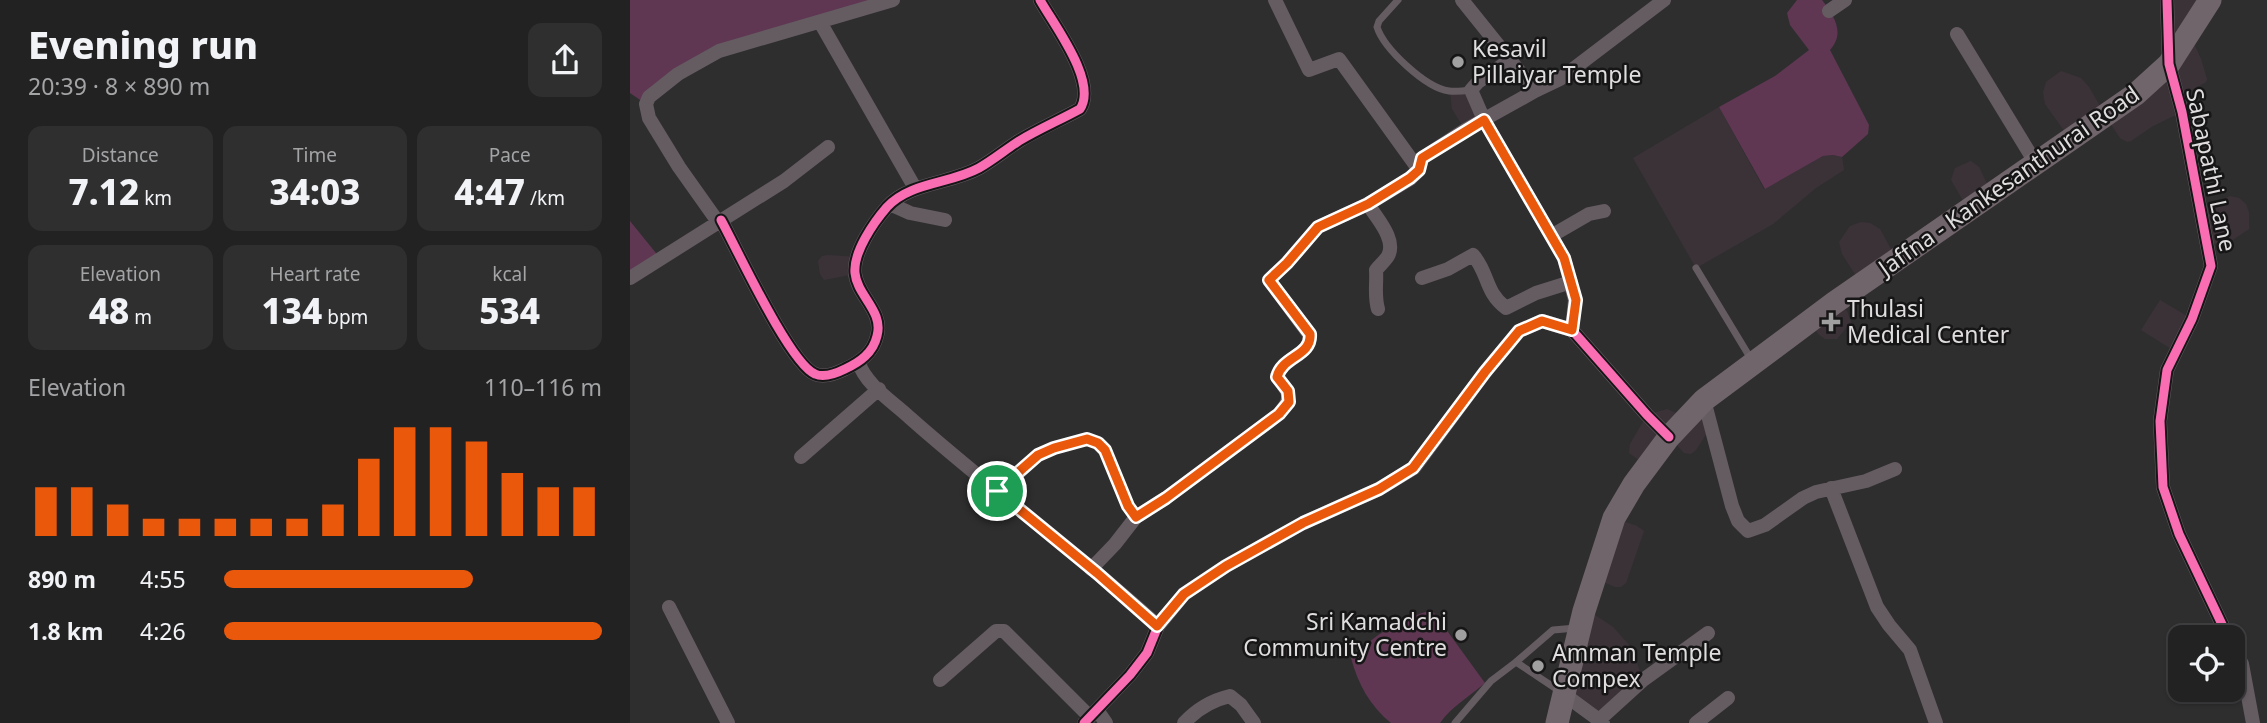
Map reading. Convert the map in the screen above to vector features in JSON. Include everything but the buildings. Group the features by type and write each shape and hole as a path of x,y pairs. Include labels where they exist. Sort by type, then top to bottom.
{"main road":[{"name":"Jaffna - Kankesanthurai Road","path":"1557,723 1594,578 1614,518 1634,484 1670,437 1704,401 1834,303 2136,94 2169,64 2210,0"}],"street":[{"path":"893,0 719,51 678,74 649,97 646,104 649,118 679,167 720,221 785,340 805,367 816,375 834,374 859,363 867,356 877,338 879,321 855,274 857,257 872,226 890,204 915,188 949,181 978,168 1021,140 1080,109 1085,102 1084,79 1040,0"},
{"path":"1275,0 1309,70 1339,59 1419,170"},
{"path":"1462,0 1535,90"},
{"path":"1091,569 1136,517 1166,498 1279,414 1289,402 1288,391 1277,377 1279,370 1286,362 1307,349 1311,342 1310,334 1269,280 1318,227 1368,204 1410,178 1419,170 1422,158 1535,90 1560,79 1664,0"},
{"path":"1829,11 1845,0"},
{"name":"Sabapathi Lane","path":"2168,0 2169,64 2182,112 2211,266 2192,319 2167,370 2160,421 2163,487 2179,534 2222,625"},
{"path":"820,22 915,188"},
{"path":"1957,34 2035,162"},
{"path":"1510,60 1471,90 1484,120 1564,258 1576,300 1572,330"},
{"path":"630,278 784,181 828,147"},
{"path":"890,204 911,213 945,220"},
{"path":"1368,204 1387,233 1389,245 1389,256 1376,270 1374,294 1378,309"},
{"path":"1551,236 1588,214 1604,211"},
{"path":"1422,278 1448,269 1472,255 1480,263 1494,298 1506,307 1536,293 1571,282"},
{"path":"1091,717 1147,653 1157,626 1184,594 1226,566 1303,523 1379,489 1413,468 1519,331 1542,321 1572,330 1647,415 1670,437"},
{"path":"859,363 861,370 878,390 1157,626"},
{"path":"801,457 878,390"},
{"path":"1704,401 1732,506 1738,521 1748,531 1765,525 1803,498 1831,488 1866,481 1895,469"},
{"path":"1831,488 1877,607 1910,650 1936,723"},
{"path":"669,607 728,723"},
{"path":"940,680 996,631 1004,631 1091,717 1106,723"},
{"path":"1565,695 1601,721 1643,680 1708,633"},
{"path":"2245,680 2253,723"},
{"path":"1184,723 1219,699 1230,696 1241,705 1254,723"},
{"path":"1696,723 1728,698"}],"lane":[{"path":"1398,0 1379,21 1377,27 1391,50 1406,65 1438,88 1450,91 1471,90"},
{"path":"1696,268 1754,363"},
{"path":"997,491 1038,455 1087,439 1098,443 1105,450 1128,506 1136,517"},
{"path":"1455,723 1491,681 1553,630 1581,628"},
{"path":"1516,662 1565,695"}],"shaded area":[{"path":"630,0 893,0 719,51 646,104 630,93"},
{"path":"1797,0 1822,0 1831,13 1837,37 1830,50 1869,125 1868,134 1842,157 1823,156 1765,189 1719,107 1775,76 1809,50 1790,25 1787,13"},
{"path":"2167,0 2210,0 2190,35 2201,59 2206,82 2178,98 2182,112 2153,126 2131,141 2120,138 2104,114 2070,139 2045,104 2043,92 2046,82 2061,71 2081,78 2104,113 2169,64"},
{"path":"1471,90 1484,120 1465,130 1452,109 1450,91"},
{"path":"1719,107 1764,189 1823,156 1842,157 1844,170 1816,188 1773,224 1696,268 1633,158"},
{"path":"1971,161 1979,167 1991,192 1968,209 1951,180 1955,168"},
{"path":"2230,196 2239,198 2246,204 2249,229 2231,241 2208,245 2201,209"},
{"path":"630,221 660,258 630,278"},
{"path":"1861,222 1870,223 1880,229 1897,260 1862,285 1842,254 1839,242 1850,226"},
{"path":"822,256 857,257 855,274 824,280 818,261"},
{"path":"2160,300 2192,319 2176,352 2141,330"},
{"name":"Thulasi Medical Center","path":"1841,306 1847,311 1851,322 1837,339 1825,339 1818,334 1810,321"},
{"path":"1704,400 1710,428 1691,454 1684,453 1669,437 1647,466 1629,453 1630,444 1647,415 1667,409 1688,418"},
{"path":"1614,518 1644,531 1626,583 1621,587 1594,578"},
{"path":"1432,610 1485,683 1440,723 1391,723 1366,694 1351,658 1388,628"},
{"path":"1595,615 1613,627 1631,647 1643,680 1599,720 1565,695"}],"cycle path":[{"path":"721,220 778,329 804,366 815,374 826,375 842,371 861,360 872,347 878,327 874,311 857,281 855,265 865,238 887,207 907,193 979,168 1019,141 1080,109 1084,98 1079,69 1064,38 1040,0"},
{"path":"2167,0 2169,64 2182,112 2211,266 2192,319 2167,370 2160,421 2163,487 2179,534 2222,625"},
{"path":"1084,723 1130,675 1147,653 1158,626 1184,594 1226,566 1303,523 1379,489 1414,468 1519,331 1542,321 1572,330 1669,437"}],"place":[{"name":"Kesavil Pillaiyar Temple","path":"1458,62"},
{"name":"Thulasi Medical Center","path":"1831,322"},
{"name":"Sri Kamadchi Community Centre","path":"1461,635"},
{"name":"Amman Temple Compex","path":"1538,666"}],"route":[{"path":"1484,120 1564,258 1576,300 1572,330 1542,321 1519,331 1413,468 1379,489 1303,523 1226,566 1184,594 1157,626 997,491 1038,455 1087,439 1098,443 1105,450 1128,506 1136,517 1166,498 1279,414 1289,402 1288,391 1277,377 1279,370 1286,362 1307,349 1311,342 1310,334 1269,280 1318,227 1368,204 1410,178 1419,170 1422,158 1484,120"}]}
